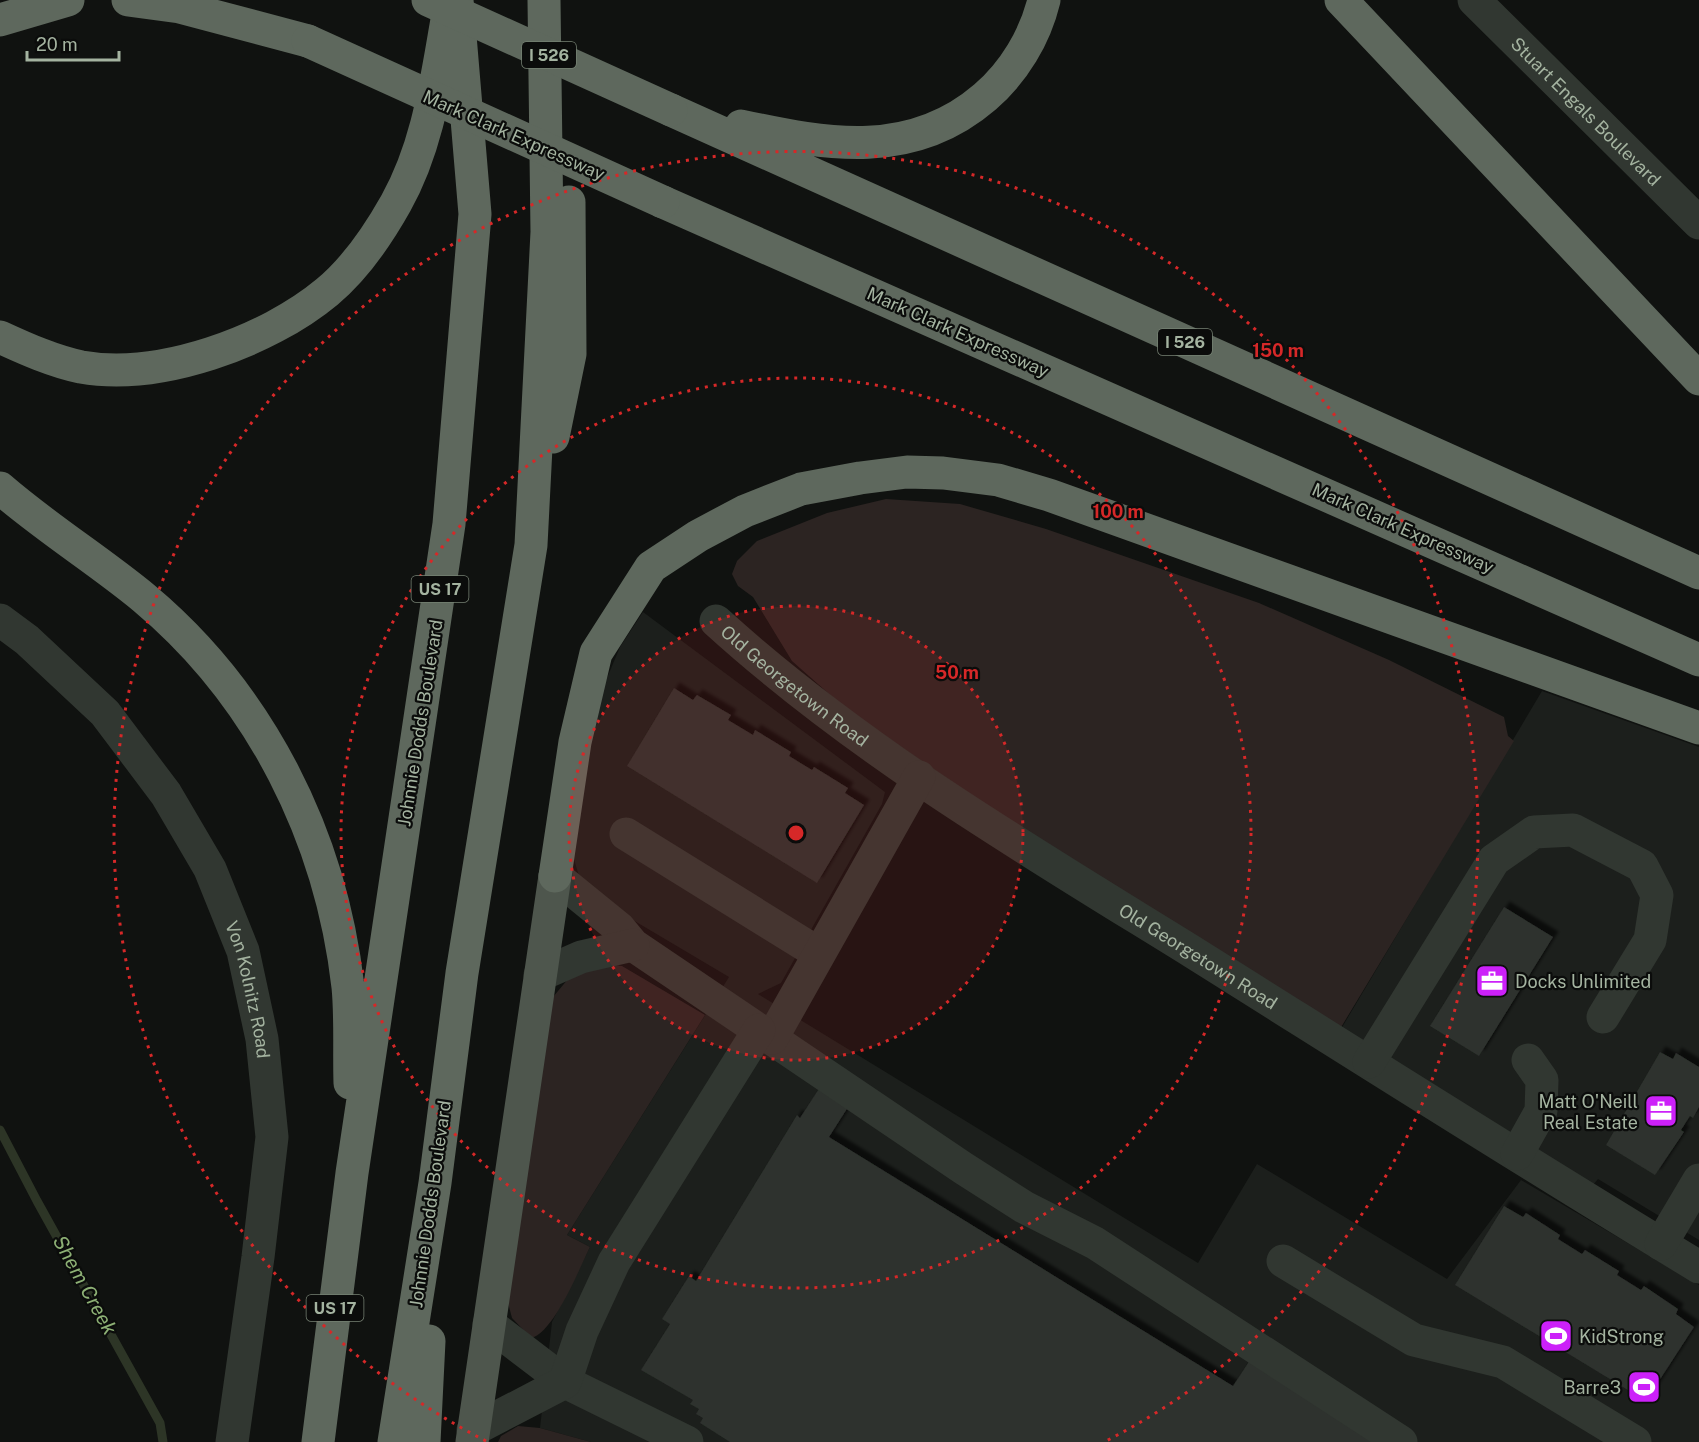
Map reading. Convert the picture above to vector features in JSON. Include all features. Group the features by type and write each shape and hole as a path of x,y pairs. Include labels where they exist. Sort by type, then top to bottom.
{"highway":[{"path":"0,20 68,0"},
{"path":"128,0 180,7 308,41"},
{"name":"Mark Clark Expressway","path":"219,0 663,202 1699,660"},
{"name":"I 526","path":"428,0 1699,573"},
{"path":"0,337 37,354 80,367 120,370 168,363 226,349 280,324 327,292 364,254 397,202 416,160 432,106 450,0"},
{"name":"Johnnie Dodds Boulevard","path":"318,1442 352,1173 449,524 474,213 458,0"},
{"name":"Johnnie Dodds Boulevard","path":"394,1442 435,1183 462,973 531,545 547,232 544,0"},
{"path":"531,545 570,354 565,0"},
{"path":"671,111 779,136 815,141 869,142 923,134 960,118 996,87 1011,69 1034,33 1044,0"},
{"path":"1341,0 1699,379"},
{"path":"555,876 575,742 596,653 651,567 698,536 745,511 801,489 860,478 907,472 943,473 999,480 1049,495 1699,728"},
{"path":"0,488 145,598 201,652 234,690 264,734 305,818 329,887 348,987 352,1173"},
{"path":"424,1442 435,1183"}],"main road":[{"path":"472,1436 555,876"}],"street":[{"name":"Stuart Engals Boulevard","path":"1474,0 1699,223"},
{"name":"Von Kolnitz Road","path":"0,620 27,640 105,712 166,794 210,869 243,951 262,1040 272,1137 258,1257 231,1442"},
{"name":"Old Georgetown Road","path":"716,621 749,651 848,729 998,831 1699,1267"},
{"path":"472,1436 565,1382 582,1331 614,1262 818,953 919,777"},
{"path":"1369,1062 1494,860 1534,832 1573,830 1642,866 1657,895 1650,940 1603,1017"},
{"path":"626,834 818,953"},
{"path":"555,876 619,928 633,945 765,1034 1024,1207 1095,1243 1401,1442"},
{"path":"540,975 581,957 633,945"},
{"path":"1517,1155 1541,1111 1542,1080 1528,1060"},
{"path":"1661,1244 1699,1180"},
{"path":"1283,1261 1414,1340 1503,1362 1635,1442"},
{"path":"489,1324 565,1382 681,1440"}],"shaded area":[{"path":"886,499 960,504 1046,529 1259,603 1389,660 1504,717 1508,736 1514,741 1340,1029 1017,827 845,708 792,661 753,597 738,586 732,574 737,561 757,541 827,513"},
{"path":"643,612 885,792 882,804 781,983 758,994 1198,1263 1257,1164 1447,1279 1521,1180 1699,1285 1699,1442 591,1442 540,1428 552,1322 590,1247 567,1235 729,977 611,907 582,886 573,856 594,709 620,647"},
{"path":"1542,691 1699,747 1699,1240 1598,1179 1593,1185 1341,1029"},
{"path":"599,963 622,966 705,1015 567,1235 590,1247 557,1313 540,1334 531,1338 512,1318 507,1299 553,997 573,973"},
{"path":"518,1426 540,1428 591,1442 498,1442 501,1436"}],"building":[{"path":"674,688 693,700 697,695 731,715 728,720 753,735 755,730 791,752 789,756 812,770 814,767 848,788 845,793 864,805 817,883 627,766"},
{"name":"Docks Unlimited","path":"1504,907 1553,937 1479,1056 1430,1026"},
{"name":"Matt O'Neill Real Estate","path":"1660,1052 1673,1059 1676,1053 1699,1067 1699,1107 1693,1118 1690,1116 1681,1130 1684,1132 1655,1175 1606,1145"},
{"path":"822,1084 852,1101 829,1137 1233,1386 1252,1357 1373,1442 730,1442 700,1423 703,1418 696,1414 699,1409 690,1404 693,1400 641,1370 670,1324 662,1319 689,1276 696,1281 797,1115 800,1118"},
{"path":"1504,1206 1523,1217 1526,1213 1560,1235 1558,1239 1582,1254 1585,1250 1619,1271 1617,1275 1641,1290 1644,1286 1678,1309 1676,1314 1694,1327 1646,1401 1455,1285"}],"waterway":[{"name":"Shem Creek","path":"0,1130 160,1423 163,1442"}],"place":[{"name":"Docks Unlimited","path":"1492,981"},
{"name":"Matt O'Neill Real Estate","path":"1661,1111"},
{"name":"KidStrong","path":"1556,1336"},
{"name":"Barre3","path":"1644,1387"}]}
